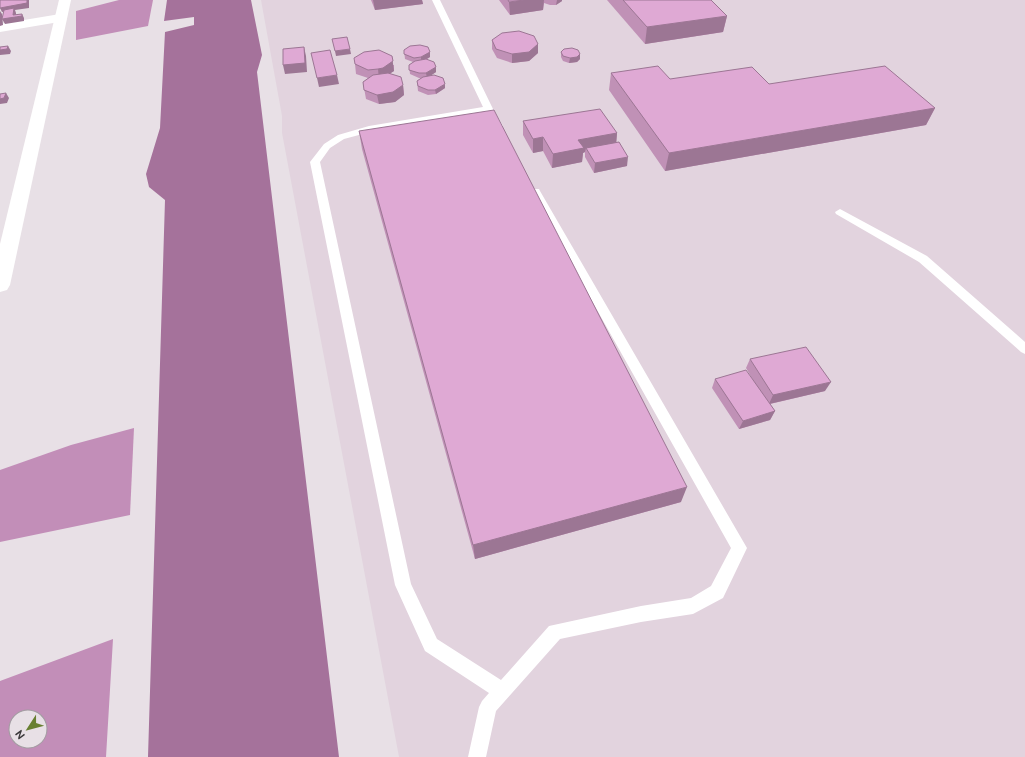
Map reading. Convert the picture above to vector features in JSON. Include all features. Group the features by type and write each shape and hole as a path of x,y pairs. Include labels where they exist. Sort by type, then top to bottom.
{"main road":[{"path":"0,285 4,253 65,0"},
{"path":"0,28 60,18"}],"lane":[{"path":"436,0 488,109 504,136"},
{"path":"488,109 369,129 341,137 327,146 315,162 403,585 431,645 502,691"},
{"path":"477,757 488,707 555,632 641,614 693,606 717,592 739,548 527,177"},
{"path":"840,212 923,259 1025,349"}],"shaded area":[{"path":"119,0 153,0 148,26 76,40 76,11"},
{"path":"167,0 251,0 262,55 257,72 339,757 148,757 165,200 149,187 146,174 160,128 165,32 194,25 194,17 164,21"},
{"path":"261,0 1025,0 1025,757 399,757 282,133 282,116"},
{"path":"134,428 130,515 0,542 0,470 71,445"},
{"path":"113,639 106,757 0,757 0,681"}],"building":[{"path":"0,0 27,0 27,3 0,8"},
{"path":"508,0 524,0 509,2"},
{"path":"623,0 711,0 727,16 647,27"},
{"path":"14,8 13,15 22,14 22,16 2,19 4,10"},
{"path":"519,31 534,36 538,44 529,52 512,54 496,49 492,40 502,33"},
{"path":"347,37 350,49 335,51 332,39"},
{"path":"420,45 428,47 430,52 421,57 414,58 404,54 404,50 410,46"},
{"path":"8,46 7,49 0,50 0,47"},
{"path":"304,47 305,63 283,65 283,49"},
{"path":"572,48 578,50 580,54 577,57 570,58 563,56 561,52 564,49"},
{"path":"330,50 337,75 317,78 311,53"},
{"path":"379,50 392,56 393,61 383,68 368,70 355,64 354,58 364,52"},
{"path":"426,59 434,62 436,67 426,73 419,73 409,70 409,65 415,61"},
{"path":"658,66 670,79 752,67 769,84 885,66 935,108 669,153 611,73"},
{"path":"388,73 401,77 403,85 393,92 377,95 364,90 363,82 373,75"},
{"path":"434,75 443,78 445,84 435,90 428,90 418,86 417,81 423,77"},
{"path":"6,93 4,98 0,99 0,94"},
{"path":"600,109 617,133 578,140 584,148 553,154 543,137 533,139 523,121"},
{"path":"494,110 687,487 473,545 359,131"},
{"path":"619,142 628,157 595,163 586,148"},
{"path":"806,347 831,382 773,395 750,359"},
{"path":"746,370 775,411 743,421 715,379"}]}
